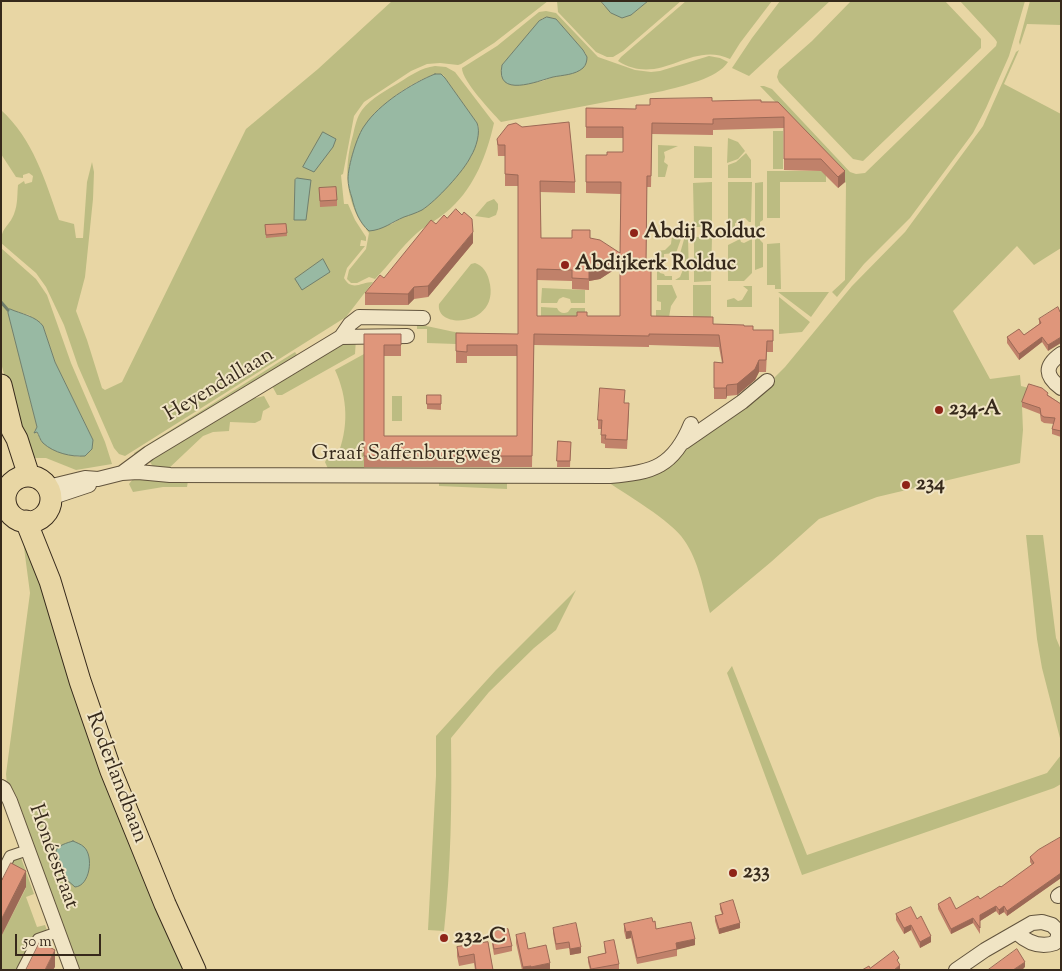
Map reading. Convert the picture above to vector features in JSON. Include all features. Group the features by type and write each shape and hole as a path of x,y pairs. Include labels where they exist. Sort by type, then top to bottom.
{"main road":[{"path":"1,385 12,430 17,439 24,477"},
{"path":"24,477 36,477 42,506 13,516 4,504 10,485 24,477"},
{"name":"Roderlandbaan","path":"42,506 50,581 80,681 111,771 162,896 195,970"}],"street":[{"name":"Heyendallaan","path":"122,473 149,453 341,337 350,324 359,317 423,318"},
{"path":"341,337 407,336"},
{"path":"1061,354 1053,360 1048,369 1052,382 1061,388"},
{"path":"684,442 742,402 767,381"},
{"name":"Graaf Saffenburgweg","path":"42,506 87,486 98,479 122,473 138,472 170,475 610,476 631,474 655,467 672,456 684,442 691,424"},
{"name":"Honéestraat","path":"1,788 4,789 10,801 72,970"},
{"path":"1,874 10,856 28,850"},
{"path":"22,970 38,939 58,932"},
{"path":"956,970 998,942 1017,932"}],"green space":[{"path":"392,1 548,1 494,43 461,64 427,64 411,71 364,102 354,116 343,174 341,175 344,204 348,204 355,220 366,237 366,241 361,240 360,246 365,246 347,268 344,278 350,285 373,282 346,317 125,456 119,454 114,448 78,366 64,325 46,287 36,273 1,243 2,234 15,210 18,185 24,181 25,184 32,182 33,176 29,173 23,175 23,178 16,177 1,154 1,110 12,121 30,147 43,175 59,220 74,224 76,238 83,238 87,182 92,162 94,172 93,199 85,277 76,311 102,388 105,390 122,382 246,129 318,69"},
{"path":"557,1 601,1 604,6 631,15 648,1 681,1 623,51 613,57 607,57 596,52 558,12"},
{"path":"686,1 772,1 730,59 715,55 702,55 662,67 648,69 634,68 618,61 621,57"},
{"path":"780,1 830,1 749,76 732,68 752,38"},
{"path":"851,1 945,1 981,39 981,48 863,161 853,159 779,82 777,77 779,70 812,41"},
{"path":"960,1 1025,1 1009,56 973,133 910,218 864,264 837,297 832,292 845,280 846,183 778,113 782,109 760,86 772,89 850,172 856,174 865,173 996,46 997,42 995,39"},
{"path":"1030,1 1061,1 1061,25 1027,24 1020,45 1019,42"},
{"path":"539,12 556,13 598,57 635,70 660,71 709,56 728,62 716,73 680,87 501,122 472,88 463,74 462,68 497,46","holes":["543,18 556,19 586,54 576,72 543,81 513,85 501,70 502,65"]},
{"path":"1019,50 1004,84 1061,114 1061,248 1034,265 1017,246 953,311 990,379 1020,375 1021,386 1029,388 1022,407 1023,430 1020,463 877,497 819,519 710,613 697,566 689,548 678,532 635,499 603,479 652,472 656,475 679,454 768,384 785,367 852,286 905,232 983,126 1016,52"},
{"path":"435,66 446,67 455,72 494,123 484,158 467,190 451,208 411,238 375,279 369,277 357,283 351,283 347,279 349,270 366,249 369,233 366,229 392,224 430,204 471,157 479,128 477,123 443,75 435,74 403,90 376,114 365,128 357,143 351,160 348,180 350,148 356,122 362,110 385,91 416,72"},
{"path":"773,131 783,131 783,169 773,169"},
{"path":"728,138 738,142 745,151 738,159 727,163"},
{"path":"658,145 678,146 664,152 664,162 668,165 665,177 658,177"},
{"path":"694,146 712,147 712,178 694,178"},
{"path":"746,153 751,160 751,178 728,178 728,165 736,162"},
{"path":"767,171 826,171 826,182 780,182 780,218 767,218"},
{"path":"712,182 712,227 694,227 693,183"},
{"path":"728,182 752,182 751,222 743,218 741,222 735,223 734,229 728,229"},
{"path":"763,182 763,220 760,222 760,229 755,229 755,183"},
{"path":"348,183 354,206 358,217 351,199"},
{"path":"494,199 498,204 496,215 489,218 475,216 487,202"},
{"path":"756,234 760,234 760,240 763,243 763,267 755,270 755,239"},
{"path":"672,236 682,236 676,253 664,254 664,260 661,260 659,263 660,267 658,270 665,276 672,276 672,280 657,280 657,251 665,250 671,244"},
{"path":"685,236 688,236 689,280 675,280 680,277 684,267 682,265 685,262 684,257 679,257"},
{"path":"694,237 712,237 711,281 694,282"},
{"path":"740,239 744,243 752,239 752,273 744,281 728,281 728,245"},
{"path":"780,243 781,289 775,289 775,285 767,285 767,244"},
{"path":"1,248 36,279 47,295 71,363 105,442 112,464 76,470 46,458 27,458 1,363","holes":["8,310 29,315 43,326 55,362 93,440 79,457 49,446 34,431 37,427"]},
{"path":"475,263 484,270 489,280 490,295 486,307 478,315 467,319 456,320 447,318 441,313 439,304 471,264"},
{"path":"657,285 672,285 677,297 671,306 669,317 656,317 656,310 661,310 661,302 657,301"},
{"path":"693,285 711,285 711,318 693,318"},
{"path":"743,286 752,286 752,307 727,307 727,300 734,298 738,301 742,300 748,290"},
{"path":"542,288 585,290 585,303 571,303 570,299 563,297 557,303 541,303"},
{"path":"778,292 829,292 811,317"},
{"path":"779,297 810,322 802,332 779,334"},
{"path":"541,307 557,308 563,313 568,312 571,308 585,308 585,319 541,323"},
{"path":"417,325 464,333 456,344 427,343 427,329 417,329"},
{"path":"346,339 356,339 355,354 282,395 277,395 271,384"},
{"path":"295,352 299,358 135,456 134,453"},
{"path":"364,354 364,470 329,471 325,462 329,455 337,457 344,435 345,424 345,402 335,370"},
{"path":"253,393 256,398 264,396 270,407 263,411 261,420 255,423 230,422 229,431 213,432 203,436 167,470 155,470 150,462 153,453"},
{"path":"392,396 402,396 402,421 392,421"},
{"path":"133,479 507,479 507,489 439,486 439,481 188,481 187,487 163,487 133,492 129,484"},
{"path":"1026,535 1043,535 1056,638 1061,650 1061,742 1042,668 1037,639"},
{"path":"23,540 30,541 186,970 79,970 16,795 7,785 6,774 30,593"},
{"path":"576,590 556,630 534,648 489,692 451,738 450,835 444,931 428,930 436,776 436,736 496,670"},
{"path":"732,666 807,855 1047,773 1061,755 1061,784 802,875 727,673"},
{"path":"20,855 34,894 26,897 37,927 45,925 48,933 20,970 1,970 1,937 26,888 1,890 1,880 12,857"}],"shaded area":[{"path":"601,1 648,1 631,15 622,18 611,13"},
{"path":"547,17 556,19 583,50 587,57 585,66 573,73 528,84 511,85 505,82 502,75 502,65 539,21"},
{"path":"435,74 441,74 445,78 477,123 478,135 475,149 456,177 428,206 383,227 369,231 356,212 348,181 348,173 356,143 371,117 387,102 416,83"},
{"path":"323,132 336,139 333,147 314,172 303,167"},
{"path":"297,178 311,180 306,220 294,220 295,180"},
{"path":"323,259 330,272 302,290 295,279"},
{"path":"10,309 32,318 43,326 55,362 93,440 92,449 85,456 74,456 57,452 43,443 37,432 34,433 37,427 8,313"},
{"path":"73,841 84,847 90,863 84,882 75,887 66,879 56,851 66,843"}],"building":[{"path":"712,98 712,101 761,100 761,102 778,102 845,171 838,177 821,159 784,159 784,117 713,119 713,124 652,123 651,176 647,176 646,264 651,264 651,316 713,317 713,324 744,325 753,326 753,330 773,330 773,341 767,341 766,360 759,360 755,369 737,384 727,385 726,388 714,388 714,362 723,363 719,335 534,334 532,456 364,456 364,334 401,334 401,345 384,345 384,436 517,436 517,345 467,345 467,352 456,351 456,333 518,334 518,175 505,174 505,145 498,145 497,139 508,125 516,123 522,127 569,122 575,182 540,181 541,238 572,238 572,230 590,230 590,238 600,240 620,253 621,182 586,182 586,155 607,155 607,152 623,152 623,127 586,127 586,108 636,109 636,105 650,105 650,99","holes":["620,255 620,316 587,316 587,312 577,312 577,316 537,316 537,269 572,270 572,278 589,279 589,270 600,268"]},
{"path":"336,187 337,200 320,201 319,188"},
{"path":"456,209 462,215 464,212 472,219 473,232 428,286 414,287 408,294 365,293 380,275 384,278 431,220 436,224 444,215 447,218"},
{"path":"286,224 287,233 266,235 265,225"},
{"path":"1058,307 1061,311 1061,337 1048,345 1042,337 1019,354 1007,337 1019,329 1024,335 1041,323 1039,319"},
{"path":"1029,384 1042,388 1048,393 1047,395 1061,404 1061,431 1052,429 1055,418 1044,417 1041,415 1040,408 1022,402"},
{"path":"600,388 625,390 624,403 629,403 627,440 605,439 606,435 601,435 602,420 598,420"},
{"path":"427,395 441,395 441,404 427,404"},
{"path":"558,441 571,442 570,461 557,461"},
{"path":"1061,837 1061,873 1007,911 1004,906 999,910 996,906 980,915 980,928 973,918 951,929 938,904 950,897 956,909 978,896 980,899 1001,887 1034,863 1030,857 1038,850"},
{"path":"11,863 26,871 1,920 1,882"},
{"path":"733,900 740,923 719,929 715,916 723,914 720,904"},
{"path":"911,907 917,919 921,916 931,936 920,942 911,925 904,928 896,914"},
{"path":"652,918 653,922 655,921 656,929 691,922 695,939 676,943 677,949 637,958 631,931 626,932 624,924"},
{"path":"576,923 581,947 570,949 569,942 556,944 553,928"},
{"path":"508,929 512,946 494,949 491,932"},
{"path":"525,933 528,949 546,945 550,963 523,967 516,935"},
{"path":"614,940 619,964 591,969 588,957 606,953 604,942"},
{"path":"40,942 55,950 45,970 26,970"},
{"path":"488,942 493,970 476,970 474,954 459,957 457,947"},
{"path":"1017,949 1025,962 1013,970 988,970"},
{"path":"894,951 899,958 897,960 900,965 894,970 862,970 869,966 870,968"}],"waterway":[{"path":"1,302 8,310"}],"place":[{"name":"Abdij Rolduc","path":"634,233"},
{"name":"Abdijkerk Rolduc","path":"565,265"},
{"name":"234-A","path":"939,410"},
{"name":"234","path":"906,485"},
{"name":"233","path":"733,873"},
{"name":"232-C","path":"444,938"}]}
